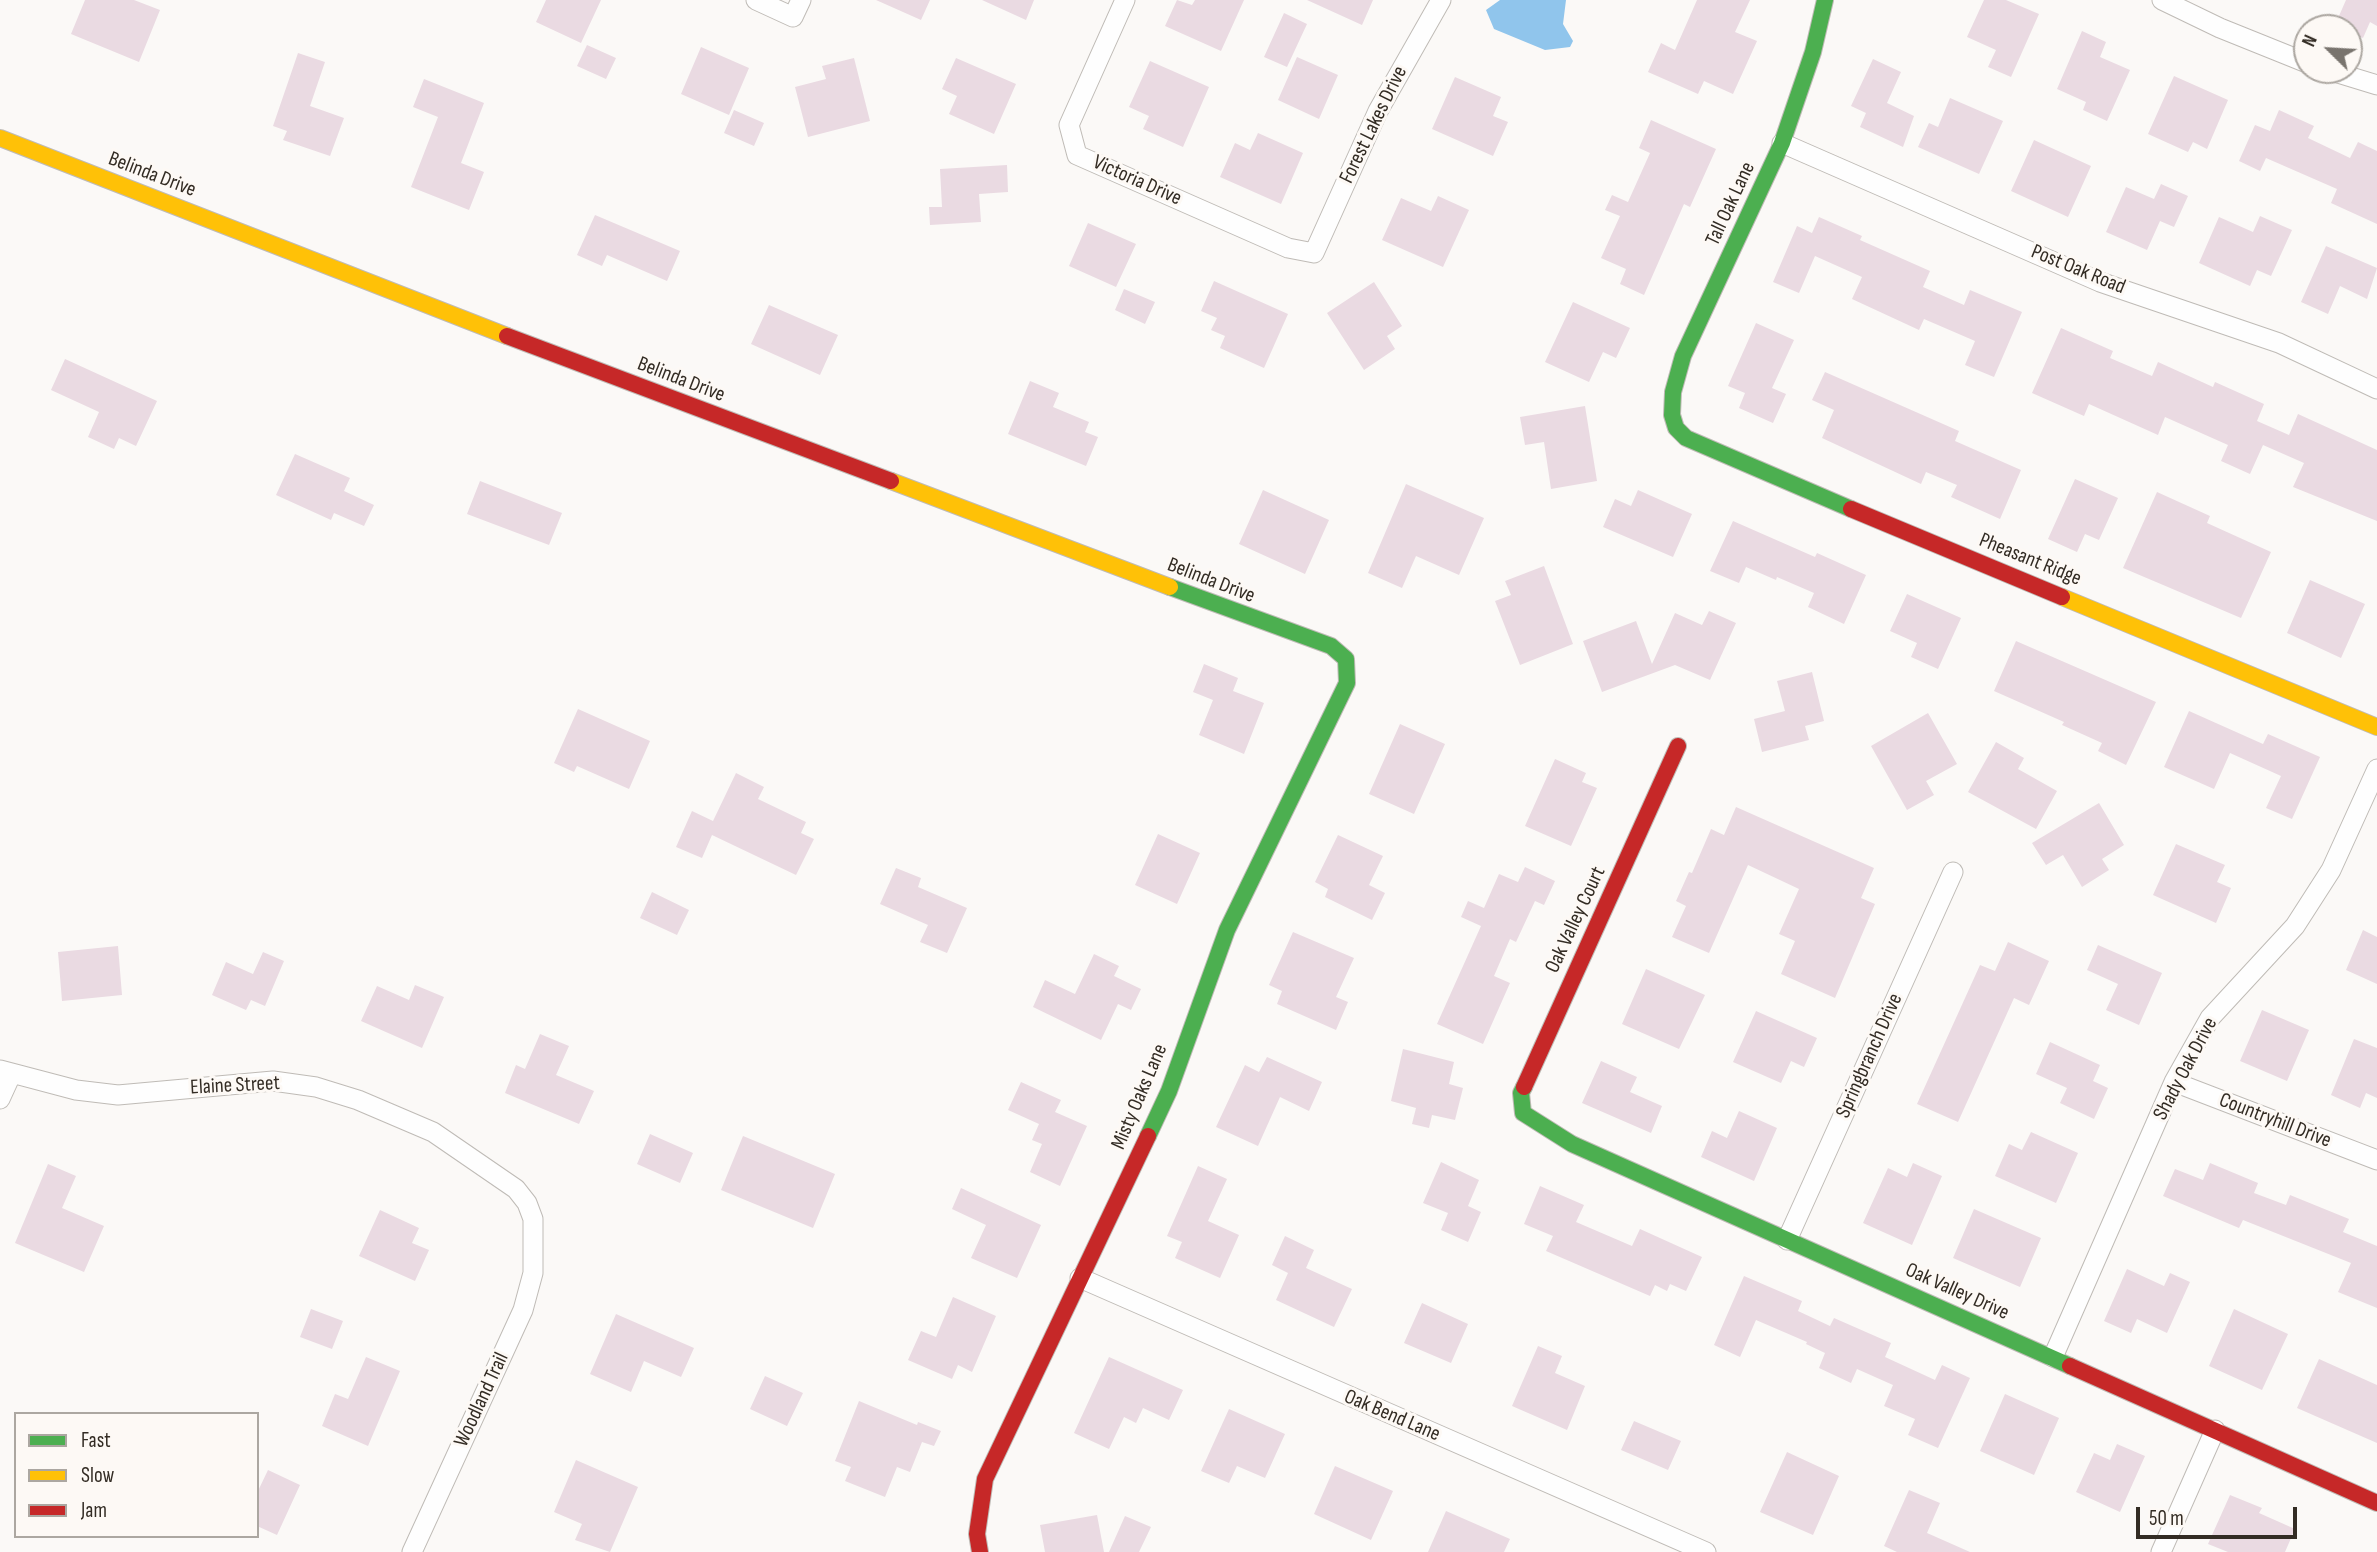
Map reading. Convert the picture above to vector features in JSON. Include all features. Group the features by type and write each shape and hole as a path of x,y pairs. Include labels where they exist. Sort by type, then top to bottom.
{"street":[{"path":"756,0 797,8"},
{"name":"Victoria Drive","path":"1125,0 1069,125 1077,155 1288,248 1314,253"},
{"name":"Forest Lakes Drive","path":"1314,253 1378,111 1441,0"},
{"name":"Tall Oak Lane","path":"1674,422 1673,392 1683,356 1782,143 1813,52 1825,0"},
{"path":"2162,0 2220,28 2293,57"},
{"name":"Belinda Drive","path":"0,138 459,318 1303,638 1331,646 1346,659"},
{"name":"Post Oak Road","path":"1782,143 2100,282 2279,343 2377,388"},
{"name":"Pheasant Ridge","path":"1674,422 1686,438 1717,454 2377,727"},
{"name":"Misty Oaks Lane","path":"980,1552 977,1534 985,1479 1169,1091 1227,930 1339,704 1347,683 1346,659"},
{"name":"Oak Valley Court","path":"1523,1113 1521,1093 1678,746"},
{"name":"Shady Oak Drive","path":"2053,1357 2174,1082 2210,1018 2295,926 2331,870 2377,769"},
{"name":"Springbranch Drive","path":"1787,1240 1954,872"},
{"path":"0,1099 6,1072"},
{"name":"Elaine Street","path":"6,1072 76,1090 118,1095 273,1081 316,1087 358,1100 433,1132 516,1189 527,1203 533,1219 533,1242"},
{"name":"Countryhill Drive","path":"2174,1082 2377,1160"},
{"name":"Oak Valley Drive","path":"1523,1113 1572,1144 2377,1503"},
{"name":"Woodland Trail","path":"412,1552 523,1310 533,1273 533,1242"},
{"name":"Oak Bend Lane","path":"1080,1278 1706,1552"},
{"path":"2161,1552 2215,1430"}],"water":[{"path":"1500,0 1566,0 1563,24 1573,41 1570,47 1545,50 1494,29 1486,10"}],"building":[{"path":"85,0 134,0 160,10 139,62 71,34"},
{"path":"546,0 601,0 581,43 536,22"},
{"path":"876,0 930,0 921,20"},
{"path":"982,0 1034,0 1026,20"},
{"path":"1177,0 1192,5 1195,0 1244,0 1221,51 1165,26"},
{"path":"1307,0 1373,0 1362,25"},
{"path":"1697,0 1750,0 1735,32 1757,41 1733,94 1704,81 1698,94 1648,72 1661,43 1675,50"},
{"path":"1984,0 2006,0 2039,14 2011,77 1988,67 1996,50 1967,37"},
{"path":"2346,0 2377,0 2377,26 2370,22 2363,38 2363,14 2340,14"},
{"path":"1284,13 1307,24 1287,67 1264,57"},
{"path":"2082,31 2106,42 2100,57 2130,70 2107,121 2083,110 2086,102 2057,89"},
{"path":"587,45 616,58 606,79 577,66"},
{"path":"701,47 749,68 729,115 681,94"},
{"path":"298,53 325,62 310,106 344,118 330,156 283,140 287,131 273,126"},
{"path":"1297,57 1338,75 1319,119 1278,100"},
{"path":"854,58 870,121 808,137 795,87 826,79 822,66"},
{"path":"956,58 1016,84 994,134 949,114 957,96 942,89"},
{"path":"1873,59 1901,72 1887,103 1914,116 1903,147 1860,127 1866,113 1851,106"},
{"path":"1150,61 1209,87 1183,147 1143,129 1149,116 1129,107"},
{"path":"2174,76 2228,100 2207,149 2193,142 2188,152 2148,134"},
{"path":"1455,77 1501,97 1493,116 1508,122 1493,156 1432,129"},
{"path":"424,79 484,103 461,163 484,172 469,210 411,187 438,117 413,107"},
{"path":"1950,98 2003,121 1979,174 1918,147 1929,123 1938,127"},
{"path":"734,110 764,123 754,146 724,133"},
{"path":"2279,110 2314,126 2308,138 2350,158 2358,142 2377,151 2377,224 2331,203 2337,189 2266,158 2260,171 2239,161 2255,125 2270,131"},
{"path":"1651,120 1716,149 1690,207 1684,204 1644,295 1620,284 1626,269 1601,258 1620,216 1605,210 1612,195 1628,202 1650,153 1639,148"},
{"path":"1258,133 1303,153 1281,204 1220,177 1235,143 1250,150"},
{"path":"2034,140 2091,166 2068,217 2011,191"},
{"path":"1007,165 1008,192 979,194 981,222 930,225 929,207 942,207 940,169"},
{"path":"2161,184 2188,196 2174,227 2160,221 2147,250 2106,232 2126,187 2154,199"},
{"path":"1438,196 1469,210 1443,267 1382,240 1401,198 1431,211"},
{"path":"595,215 680,251 667,281 607,255 602,266 577,255"},
{"path":"2260,216 2292,230 2271,276 2257,270 2250,286 2199,263 2219,217 2253,232"},
{"path":"1819,217 1862,236 1860,240 1930,271 1923,287 1964,305 1970,290 2022,312 1994,377 1965,365 1975,341 1924,319 1919,330 1852,299 1862,277 1815,256 1799,293 1773,282 1797,226 1812,233"},
{"path":"1088,223 1136,244 1116,287 1069,266"},
{"path":"2326,246 2377,268 2367,299 2340,286 2328,314 2301,302"},
{"path":"1214,281 1288,314 1264,368 1220,348 1225,336 1211,330 1217,318 1201,311"},
{"path":"1374,282 1402,326 1387,336 1395,349 1364,370 1327,313"},
{"path":"1124,289 1155,302 1145,324 1115,310"},
{"path":"1573,302 1630,328 1616,358 1603,352 1589,382 1545,362"},
{"path":"769,305 838,335 820,375 751,344"},
{"path":"1756,323 1794,340 1772,388 1786,394 1773,423 1739,408 1745,393 1728,386"},
{"path":"2061,328 2113,351 2110,358 2152,376 2158,362 2213,387 2215,382 2264,404 2257,421 2289,435 2298,414 2377,450 2377,521 2293,487 2304,463 2263,445 2250,474 2221,461 2228,445 2165,417 2158,435 2089,404 2084,416 2032,393"},
{"path":"65,359 157,401 136,446 119,438 114,449 88,437 99,412 51,390"},
{"path":"1825,372 1959,431 1955,441 2021,470 2000,519 1951,497 1957,485 1926,472 1921,484 1822,438 1834,410 1812,400"},
{"path":"1030,381 1059,393 1053,407 1089,422 1085,432 1098,437 1086,466 1008,434"},
{"path":"1585,406 1597,481 1551,489 1544,442 1525,445 1520,417"},
{"path":"295,454 350,478 344,491 374,505 364,526 334,513 331,520 276,495"},
{"path":"2075,479 2118,498 2099,540 2085,534 2077,552 2048,539"},
{"path":"480,481 562,513 549,545 467,514"},
{"path":"1406,484 1484,518 1459,575 1416,556 1402,588 1368,573"},
{"path":"1263,490 1329,520 1305,574 1239,544"},
{"path":"1638,490 1692,514 1673,557 1603,527 1615,499 1631,506"},
{"path":"2157,492 2210,516 2207,523 2271,552 2241,618 2123,568"},
{"path":"1733,521 1815,557 1817,553 1866,575 1844,624 1808,607 1814,593 1777,577 1776,580 1746,567 1739,583 1710,571"},
{"path":"1544,566 1573,644 1520,665 1495,601 1511,595 1505,581"},
{"path":"2310,580 2365,604 2341,658 2287,633"},
{"path":"1907,594 1961,618 1938,669 1911,657 1917,643 1890,631"},
{"path":"1709,611 1736,623 1710,680 1675,665 1602,692 1583,641 1636,621 1652,664 1675,613 1702,625"},
{"path":"2016,641 2156,702 2126,765 2098,751 2102,743 2062,725 2064,722 1994,691"},
{"path":"1204,664 1238,678 1233,691 1264,703 1244,754 1199,735 1213,700 1193,692"},
{"path":"1812,672 1824,721 1805,726 1809,740 1762,752 1754,719 1785,711 1777,681"},
{"path":"578,709 650,741 629,789 577,766 574,772 554,763"},
{"path":"2189,711 2263,744 2268,734 2320,757 2292,819 2266,808 2281,776 2230,753 2214,789 2164,767"},
{"path":"1928,713 1957,764 1926,781 1934,795 1907,810 1871,746"},
{"path":"1400,724 1445,744 1414,814 1369,794"},
{"path":"1996,742 2024,758 2018,769 2057,791 2036,829 1968,792"},
{"path":"1555,759 1586,773 1582,782 1597,788 1571,846 1525,826"},
{"path":"736,773 764,787 758,799 806,822 801,833 814,839 796,875 712,835 702,858 676,847 692,811 713,821"},
{"path":"2099,803 2124,845 2102,859 2109,870 2082,887 2063,855 2046,865 2032,843"},
{"path":"1736,807 1874,868 1861,898 1875,904 1835,998 1781,974 1795,941 1779,934 1799,889 1748,865 1709,953 1672,937 1686,906 1676,901 1689,872 1692,873 1711,829 1724,835"},
{"path":"1158,834 1200,853 1177,904 1135,885"},
{"path":"1338,835 1383,856 1369,885 1385,893 1372,920 1325,897 1328,889 1315,882"},
{"path":"2176,844 2225,865 2217,882 2231,888 2216,923 2153,895"},
{"path":"1525,867 1555,881 1544,905 1535,901 1516,942 1510,939 1494,976 1510,983 1483,1044 1437,1024 1481,926 1461,917 1468,901 1484,908 1499,874 1518,882"},
{"path":"896,868 921,878 918,887 967,908 947,953 920,942 928,925 880,904"},
{"path":"652,892 689,910 677,935 640,918"},
{"path":"2363,930 2377,937 2377,984 2346,970"},
{"path":"1293,932 1354,958 1336,997 1348,1002 1336,1030 1277,1004 1282,991 1269,985"},
{"path":"2008,942 2049,961 2029,1005 2014,998 1958,1122 1917,1104 1980,965 1995,971"},
{"path":"2098,945 2162,973 2139,1025 2106,1010 2118,984 2087,970"},
{"path":"118,946 122,995 62,1001 58,952"},
{"path":"263,952 284,961 265,1006 251,1000 246,1010 212,995 226,962 253,974"},
{"path":"1094,954 1119,966 1114,976 1141,989 1131,1010 1118,1004 1101,1040 1033,1007 1045,980 1075,994"},
{"path":"1646,969 1705,995 1679,1049 1622,1024"},
{"path":"415,985 444,997 422,1048 361,1021 377,986 409,1000"},
{"path":"2262,1010 2309,1030 2287,1081 2240,1061"},
{"path":"1756,1011 1817,1038 1804,1067 1791,1061 1781,1083 1733,1062"},
{"path":"540,1034 569,1046 556,1075 594,1091 579,1124 505,1093 516,1065 525,1069"},
{"path":"2354,1039 2377,1048 2377,1098 2366,1093 2360,1108 2331,1095"},
{"path":"2050,1042 2100,1065 2093,1081 2108,1088 2094,1119 2060,1103 2067,1088 2036,1074"},
{"path":"1403,1049 1454,1062 1449,1084 1463,1088 1455,1120 1432,1115 1429,1128 1412,1124 1416,1108 1391,1101"},
{"path":"1267,1057 1322,1082 1309,1111 1280,1097 1258,1146 1216,1127 1245,1065 1259,1072"},
{"path":"1601,1061 1637,1077 1630,1092 1662,1106 1651,1133 1582,1103"},
{"path":"1021,1082 1061,1100 1055,1112 1087,1126 1060,1186 1030,1172 1042,1144 1032,1140 1039,1124 1008,1110"},
{"path":"1739,1111 1777,1128 1754,1181 1701,1157 1712,1131 1727,1138"},
{"path":"2031,1132 2078,1153 2056,1203 1995,1176 2009,1144 2022,1150"},
{"path":"650,1134 693,1153 680,1183 637,1164"},
{"path":"743,1136 835,1174 813,1228 721,1190"},
{"path":"1441,1162 1479,1180 1468,1206 1481,1212 1468,1242 1441,1230 1448,1213 1423,1203"},
{"path":"1913,1163 1942,1176 1912,1245 1863,1223 1888,1168 1907,1177"},
{"path":"2210,1163 2258,1183 2254,1193 2286,1205 2290,1195 2349,1219 2343,1232 2377,1246 2377,1308 2338,1292 2351,1263 2243,1220 2239,1228 2163,1196 2175,1169 2203,1180"},
{"path":"48,1164 76,1176 62,1208 104,1226 84,1272 15,1243"},
{"path":"1198,1166 1227,1179 1208,1221 1239,1235 1220,1278 1175,1258 1182,1242 1167,1236"},
{"path":"1540,1186 1584,1205 1576,1222 1632,1246 1640,1229 1702,1257 1686,1291 1670,1284 1667,1291 1655,1285 1650,1296 1546,1251 1553,1236 1524,1224"},
{"path":"961,1188 1041,1225 1017,1278 971,1258 986,1225 952,1209"},
{"path":"1974,1209 2041,1238 2020,1287 1953,1258"},
{"path":"380,1210 419,1228 412,1243 429,1250 415,1281 359,1256"},
{"path":"1285,1236 1314,1250 1306,1268 1352,1289 1334,1327 1276,1300 1288,1273 1272,1265"},
{"path":"2127,1269 2164,1286 2170,1273 2190,1282 2167,1333 2137,1319 2131,1333 2104,1321"},
{"path":"1744,1276 1802,1301 1798,1311 1830,1326 1834,1318 1891,1343 1885,1357 1935,1380 1942,1365 1970,1378 1938,1448 1908,1435 1915,1419 1884,1406 1893,1385 1857,1369 1851,1383 1819,1368 1825,1353 1806,1344 1807,1342 1756,1320 1740,1357 1714,1345"},
{"path":"953,1297 996,1316 972,1372 958,1365 952,1379 908,1360 921,1331 936,1337"},
{"path":"1422,1303 1468,1324 1451,1363 1404,1343"},
{"path":"311,1309 343,1321 332,1349 300,1337"},
{"path":"2234,1309 2288,1334 2262,1390 2209,1366"},
{"path":"616,1314 694,1348 681,1377 644,1361 631,1392 590,1374"},
{"path":"1538,1346 1562,1356 1555,1373 1585,1386 1567,1430 1512,1406"},
{"path":"366,1357 400,1371 368,1446 322,1426 335,1394 348,1399"},
{"path":"1109,1357 1183,1390 1169,1420 1143,1408 1136,1423 1124,1417 1109,1449 1074,1433"},
{"path":"2319,1359 2377,1385 2377,1443 2297,1408"},
{"path":"765,1376 803,1393 787,1426 750,1409"},
{"path":"2005,1394 2059,1418 2034,1475 1980,1451"},
{"path":"859,1401 917,1425 918,1422 941,1431 934,1446 922,1442 910,1472 897,1467 885,1497 845,1481 851,1467 835,1461"},
{"path":"1229,1409 1285,1434 1265,1478 1237,1466 1229,1483 1201,1471"},
{"path":"1634,1421 1681,1441 1668,1470 1621,1450"},
{"path":"2117,1444 2145,1456 2120,1512 2076,1492 2094,1453 2110,1460"},
{"path":"1787,1452 1839,1476 1813,1535 1760,1512"},
{"path":"576,1460 638,1487 610,1552 575,1540 582,1524 554,1512"},
{"path":"1335,1466 1393,1491 1371,1540 1314,1514"},
{"path":"268,1470 300,1485 277,1535 259,1527 259,1489"},
{"path":"1909,1490 1940,1503 1927,1533 1970,1552 1897,1552 1884,1546"},
{"path":"2230,1495 2262,1508 2259,1513 2295,1529 2285,1552 2228,1552 2208,1544"},
{"path":"1446,1511 1510,1539 1504,1552 1428,1552"},
{"path":"1097,1515 1104,1552 1045,1552 1040,1525"},
{"path":"1125,1516 1151,1527 1139,1552 1109,1552"}],"traffic: fast":[{"path":"1825,0 1813,52 1782,143 1683,356 1673,392 1672,415 1676,428 1686,438 1851,509"},
{"path":"1148,1136 1169,1091 1227,930 1347,683 1346,659 1331,646 1170,587"},
{"path":"1524,1087 1521,1093 1523,1113 1572,1144 2070,1366"}],"traffic: slow":[{"path":"0,138 507,336"},
{"path":"891,481 1170,587"},
{"path":"2062,597 2377,727"}],"traffic: jam":[{"path":"507,336 891,481"},
{"path":"1851,509 2062,597"},
{"path":"1524,1087 1678,746"},
{"path":"980,1552 977,1534 985,1479 1148,1136"},
{"path":"2070,1366 2377,1503"}]}
